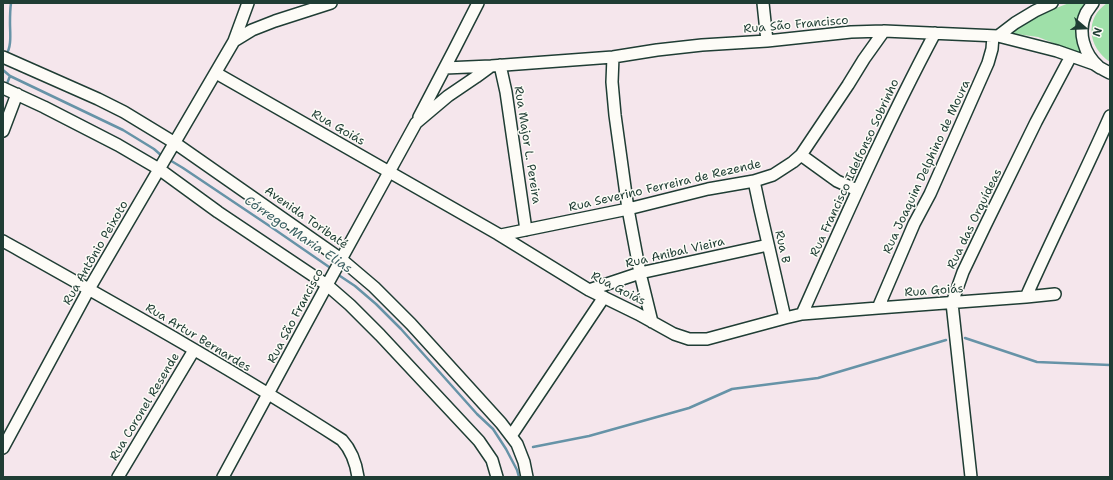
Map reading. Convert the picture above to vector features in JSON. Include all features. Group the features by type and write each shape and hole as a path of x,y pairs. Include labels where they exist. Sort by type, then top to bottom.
{"street":[{"name":"Rua Antônio Peixoto","path":"3,448 89,289 234,41 248,3"},
{"path":"234,41 252,30 331,3"},
{"path":"416,123 478,3"},
{"path":"763,3 767,41"},
{"path":"996,36 1015,23 1052,3"},
{"path":"1093,3 1086,14 1082,28 1083,43 1089,57 1100,68"},
{"name":"Rua São Francisco","path":"445,68 495,66 613,57 702,45 884,31 996,36 1037,45 1071,56 1094,64 1110,73"},
{"name":"Rua Severino Ferreira de Rezende","path":"500,236 754,181 773,175 801,155 884,31"},
{"name":"Rua Francisco Idelfonso Sobrinho","path":"802,314 857,190 935,34"},
{"name":"Rua Joaquim Delphino de Moura","path":"878,308 914,224 930,194 988,62 996,36"},
{"name":"Rua das Orquídeas","path":"971,477 952,302 963,272 985,226 1036,122 1071,56"},
{"name":"Avenida Toribaté","path":"3,57 124,112 174,145 340,261 374,287 411,324 485,405 511,436 517,444 528,477"},
{"path":"613,57 612,82 615,115 628,209 640,273 652,322"},
{"name":"Rua São Francisco","path":"223,477 416,123 448,96 495,66"},
{"name":"Rua Major L. Pereira","path":"495,66 506,92 526,230"},
{"name":"Rua Goiás","path":"216,73 500,236 589,290 674,334 689,339 707,339 802,314 1055,294"},
{"path":"3,131 10,91 161,167 218,212 328,282 380,335 479,441 492,460 497,477"},
{"path":"1026,297 1056,229 1074,195 1110,116"},
{"path":"801,155 837,181 857,190"},
{"name":"Rua B","path":"754,181 785,318"},
{"name":"Rua Artur Bernardes","path":"3,241 194,350 342,440 348,446 352,454 358,477"},
{"name":"Rua Anibal Vieira","path":"589,290 640,273 768,245"},
{"path":"511,436 604,297"},
{"name":"Rua Coronel Resende","path":"118,477 194,350"}],"green space":[{"path":"1069,3 1088,3 1086,56 1038,37 1009,33 1036,16"},
{"path":"1107,3 1110,3 1110,62 1097,49 1093,41 1092,33 1092,25 1095,17"}],"waterway":[{"path":"6,55 10,44 11,3"},
{"name":"Córrego Maria Elias","path":"3,70 10,76 6,86"},
{"name":"Córrego Maria Elias","path":"10,76 123,130 154,149 162,156"},
{"name":"Córrego Maria Elias","path":"168,159 332,269"},
{"name":"Córrego Maria Elias","path":"337,274 355,286 376,304 401,329 477,414 493,429 506,449 519,477"},
{"path":"965,338 1037,362 1110,365"},
{"path":"533,447 589,436 689,408 732,389 818,378 946,340"}]}
